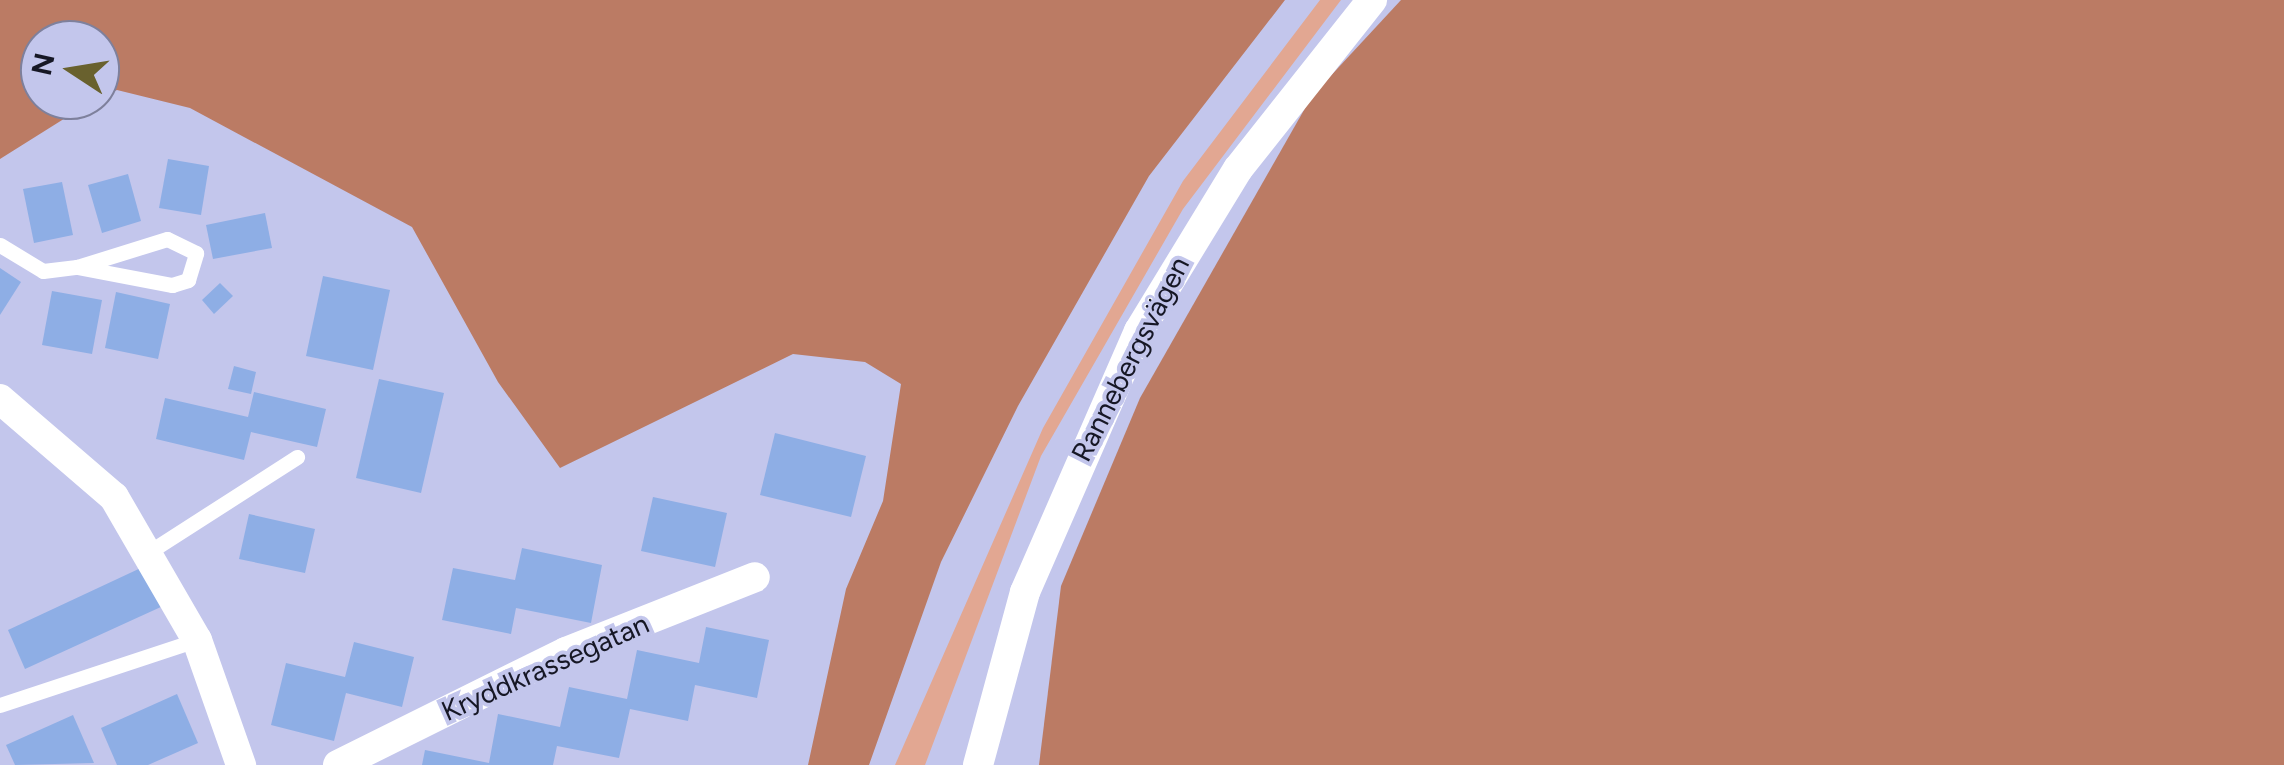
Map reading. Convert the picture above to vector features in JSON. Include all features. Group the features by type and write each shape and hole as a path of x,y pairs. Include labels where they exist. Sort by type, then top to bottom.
{"street":[{"name":"Rannebergsvägen","path":"978,765 1025,592 1138,331 1238,168 1372,0"},
{"path":"0,399 114,497 150,552 197,640 241,765"},
{"name":"Kryddkrassegatan","path":"338,765 566,652 755,578"}],"lane":[{"path":"0,245 42,271 76,267 167,239 196,254 188,280 172,285 76,267"},
{"path":"150,552 298,458"},
{"path":"0,705 197,640"}],"shaded area":[{"path":"0,0 1285,0 1149,176 1018,406 941,562 869,765 808,765 846,589 883,501 901,384 865,362 793,354 560,468 498,382 412,227 190,108 120,91 120,20 20,20 20,120 62,120 0,159"},
{"path":"1320,0 1341,0 1183,209 1041,456 925,765 895,765 1043,428 1183,181"},
{"path":"1401,0 2284,0 2284,765 1039,765 1061,586 1140,398 1312,96"}],"building":[{"path":"168,159 209,166 201,215 159,208"},
{"path":"128,174 141,221 102,233 88,185"},
{"path":"62,182 73,235 34,243 23,189"},
{"path":"265,213 272,248 213,259 206,225"},
{"path":"0,268 21,282 0,315"},
{"path":"323,276 390,290 373,370 306,356"},
{"path":"220,283 233,296 214,314 202,300"},
{"path":"52,291 102,300 92,354 42,345"},
{"path":"116,292 170,304 158,359 105,348"},
{"path":"234,366 256,372 251,394 228,389"},
{"path":"379,379 444,393 421,493 356,478"},
{"path":"254,392 326,409 317,447 251,432 244,460 156,439 165,398 248,417"},
{"path":"775,433 866,456 851,517 760,495"},
{"path":"653,497 727,513 715,567 641,551"},
{"path":"249,514 315,529 305,573 239,559"},
{"path":"522,548 602,565 591,623 516,608 511,634 442,620 453,568 515,580"},
{"path":"145,566 163,606 25,669 8,630"},
{"path":"706,627 769,640 757,698 695,685 688,721 630,709 619,758 557,746 553,765 422,765 425,750 489,763 498,714 560,727 569,687 627,699 637,650 699,663"},
{"path":"354,642 414,657 402,707 346,693 334,741 271,725 286,663 345,677"},
{"path":"177,694 198,743 148,765 117,765 101,728"},
{"path":"73,715 94,763 15,765 6,745"}]}
